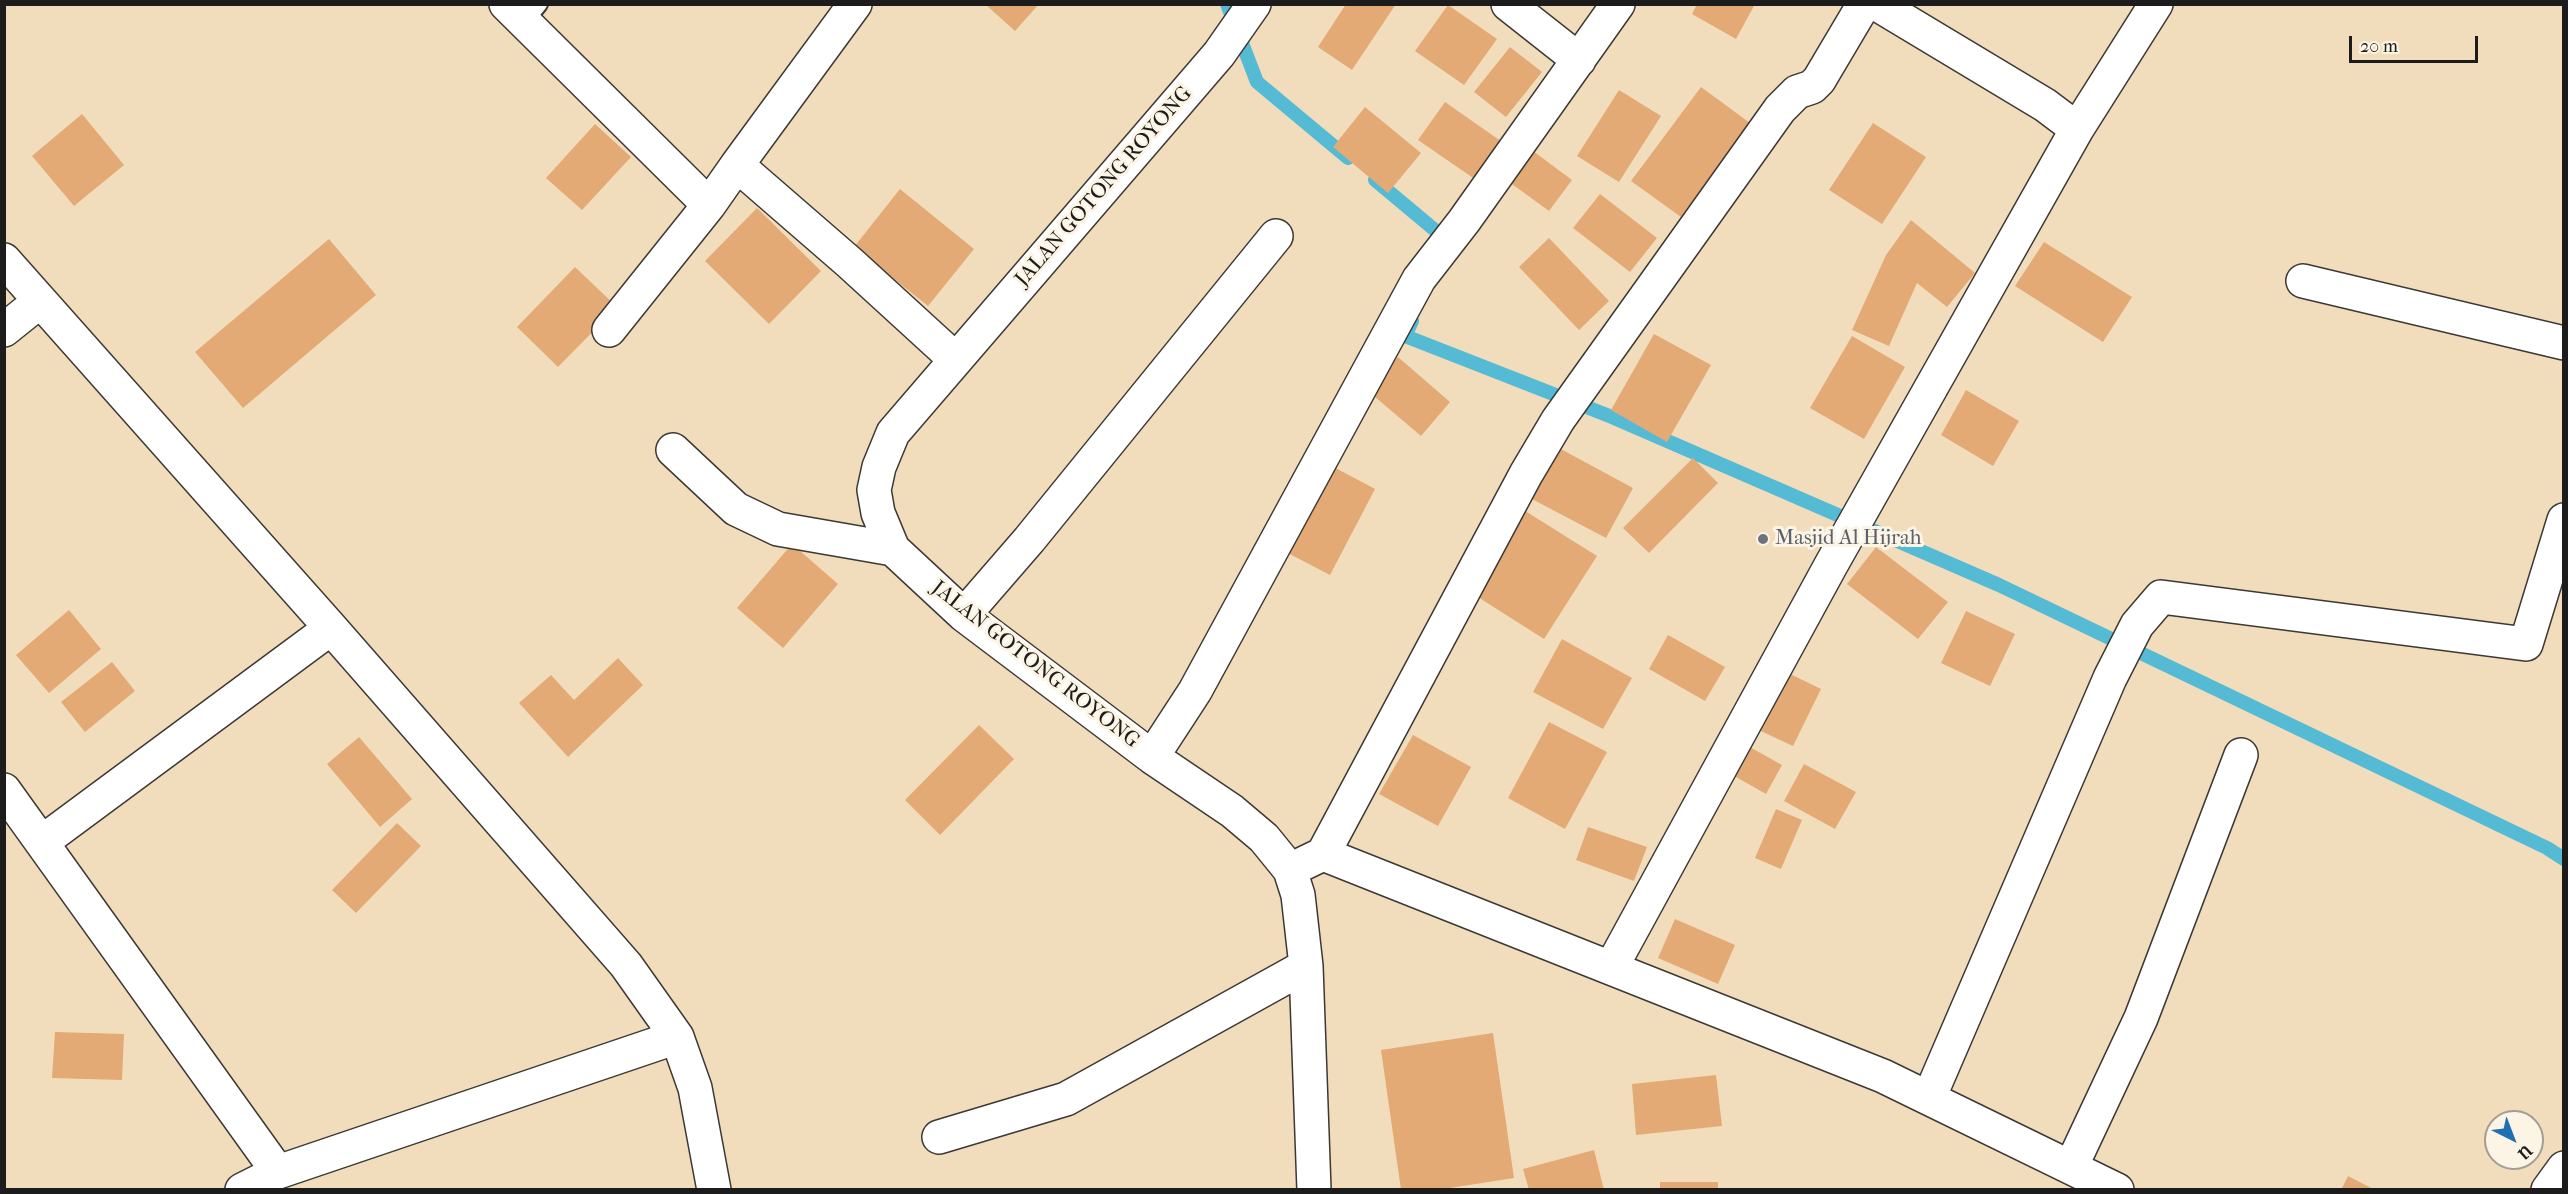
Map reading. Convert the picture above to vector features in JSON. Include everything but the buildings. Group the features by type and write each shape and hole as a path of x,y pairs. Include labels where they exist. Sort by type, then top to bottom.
{"street":[{"path":"609,330 709,205 855,4"},
{"path":"1508,4 1579,60"},
{"path":"1152,757 1195,691 1419,279 1618,4"},
{"path":"1290,870 1323,854 1520,485 1558,420 1780,109 1797,92 1812,87 1825,73 1864,4"},
{"path":"1878,4 2045,105 2077,129"},
{"path":"1611,968 1831,565 2077,129 2156,4"},
{"path":"523,10 709,205"},
{"name":"JALAN GOTONG ROYONG","path":"1250,10 1218,54 893,433 879,467 874,490 878,513 893,549 964,615 1152,757 1232,811 1264,838 1290,870 1298,895 1306,966 1314,1190"},
{"path":"738,165 955,359"},
{"path":"964,615 1029,540 1276,236"},
{"path":"4,260 39,302 332,628 626,965 677,1037 695,1088 714,1190"},
{"path":"2303,281 2564,343"},
{"path":"4,330 39,302"},
{"path":"673,450 736,509 778,529 893,549"},
{"path":"1929,1098 2110,678 2137,625 2161,597 2526,644 2564,520"},
{"path":"42,842 332,628"},
{"path":"2071,1167 2141,1018 2241,755"},
{"path":"4,790 278,1172"},
{"path":"1323,854 1883,1076 2117,1190"},
{"path":"939,1137 1066,1099 1306,966"},
{"path":"242,1190 278,1172 677,1037"},
{"path":"2548,1190 2564,1168"}],"waterway":[{"path":"1227,4 1257,82 1348,158"},
{"path":"1375,180 1448,241 1447,243"},
{"path":"1412,321 1405,336 1612,417 1999,585 2547,848 2564,859"}],"place":[{"name":"Masjid Al Hijrah","path":"1763,539"}]}
